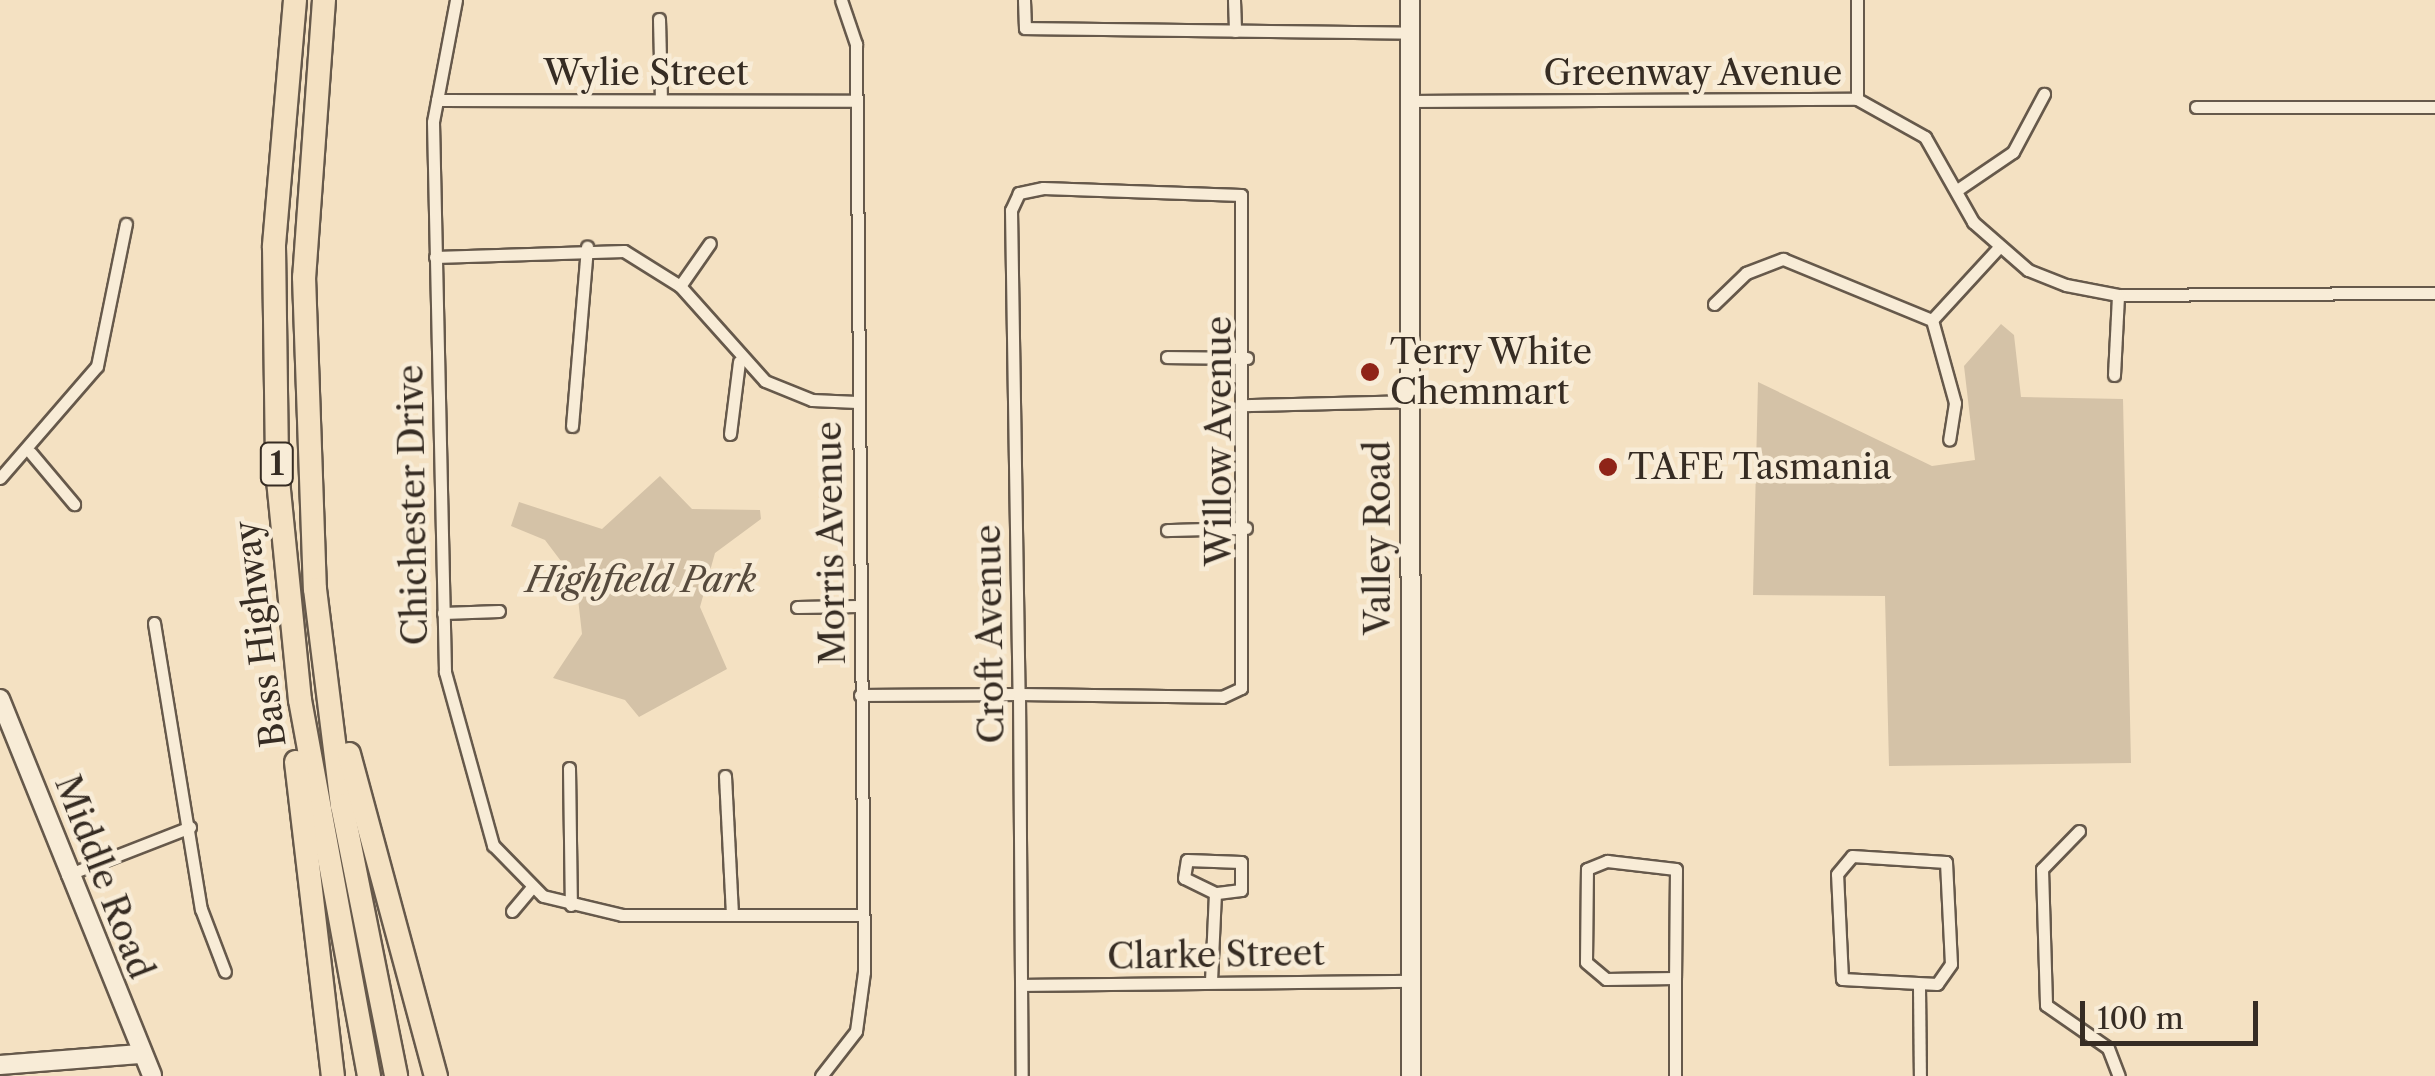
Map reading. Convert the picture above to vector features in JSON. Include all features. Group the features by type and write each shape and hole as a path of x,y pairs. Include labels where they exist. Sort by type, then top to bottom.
{"highway":[{"name":"Bass Highway","path":"295,0 274,247 277,470 300,700 368,1076"},
{"name":"Bass Highway","path":"324,0 304,277 315,589 342,805 396,1076"},
{"path":"277,470 284,664 333,1076"},
{"path":"315,589 354,780 436,1076"}],"street":[{"name":"Chichester Drive","path":"456,0 436,100 435,257 445,672 478,809 494,845 532,887 571,905 622,916 863,915"},
{"name":"Morris Avenue","path":"821,1076 856,1032 863,915 856,44 842,0"},
{"path":"1024,0 1025,28 1410,34"},
{"path":"1234,0 1235,31"},
{"name":"Valley Road","path":"1410,0 1410,1076"},
{"path":"1857,0 1857,98"},
{"path":"659,19 660,99"},
{"path":"1960,188 2012,152 2044,94"},
{"name":"Greenway Avenue","path":"1410,101 1857,98 1924,137 1960,188 1973,222 2028,270 2118,296 2435,293"},
{"name":"Wylie Street","path":"436,100 856,101"},
{"path":"2196,108 2435,107"},
{"name":"Croft Avenue","path":"1022,1076 1012,210 1019,193 1241,195"},
{"name":"Willow Avenue","path":"1019,694 1222,697 1241,688 1247,358 1241,195"},
{"path":"0,478 30,453 96,366 126,224"},
{"path":"680,286 710,244"},
{"path":"1932,320 2000,246"},
{"path":"572,426 587,247"},
{"path":"435,257 587,247 624,251 680,286 739,362 812,400 857,402"},
{"path":"1714,304 1746,274 1783,259 1932,320"},
{"path":"2114,375 2118,296"},
{"path":"1932,320 1955,403 1950,440"},
{"path":"1167,358 1247,358"},
{"path":"730,434 739,362"},
{"path":"1247,405 1410,401"},
{"path":"30,453 74,504"},
{"path":"1167,530 1246,528"},
{"path":"797,607 858,606"},
{"path":"443,613 499,611"},
{"path":"154,623 201,909 226,972"},
{"path":"860,695 1019,694"},
{"name":"Middle Road","path":"0,699 67,875 152,1076"},
{"path":"569,768 571,905"},
{"path":"725,776 732,915"},
{"path":"67,875 190,827"},
{"path":"2079,831 2042,869 2046,1005 2108,1048 2118,1076"},
{"path":"1187,860 1242,862 1241,890 1215,893 1184,878 1187,860"},
{"path":"1675,978 1606,979 1586,962 1586,869 1606,860 1676,869 1675,1076"},
{"path":"1840,862 1946,862 1952,964 1937,984 1919,987 1842,979 1840,862"},
{"path":"512,911 532,887"},
{"path":"1211,981 1215,893"},
{"name":"Clarke Street","path":"1022,985 1410,981"},
{"path":"1919,987 1920,1076"},
{"path":"0,1065 140,1054"}],"green space":[{"path":"2001,324 2014,335 2021,397 2123,399 2131,763 1889,766 1885,596 1753,595 1758,382 1932,466 1975,460 1964,366"},
{"name":"Highfield Park","path":"660,476 692,509 760,510 761,519 715,553 700,607 727,669 639,717 625,700 553,678 582,634 576,581 545,540 511,526 519,502 602,529"}],"place":[{"name":"Terry White Chemmart","path":"1370,372"},
{"name":"TAFE Tasmania","path":"1608,467"}]}
